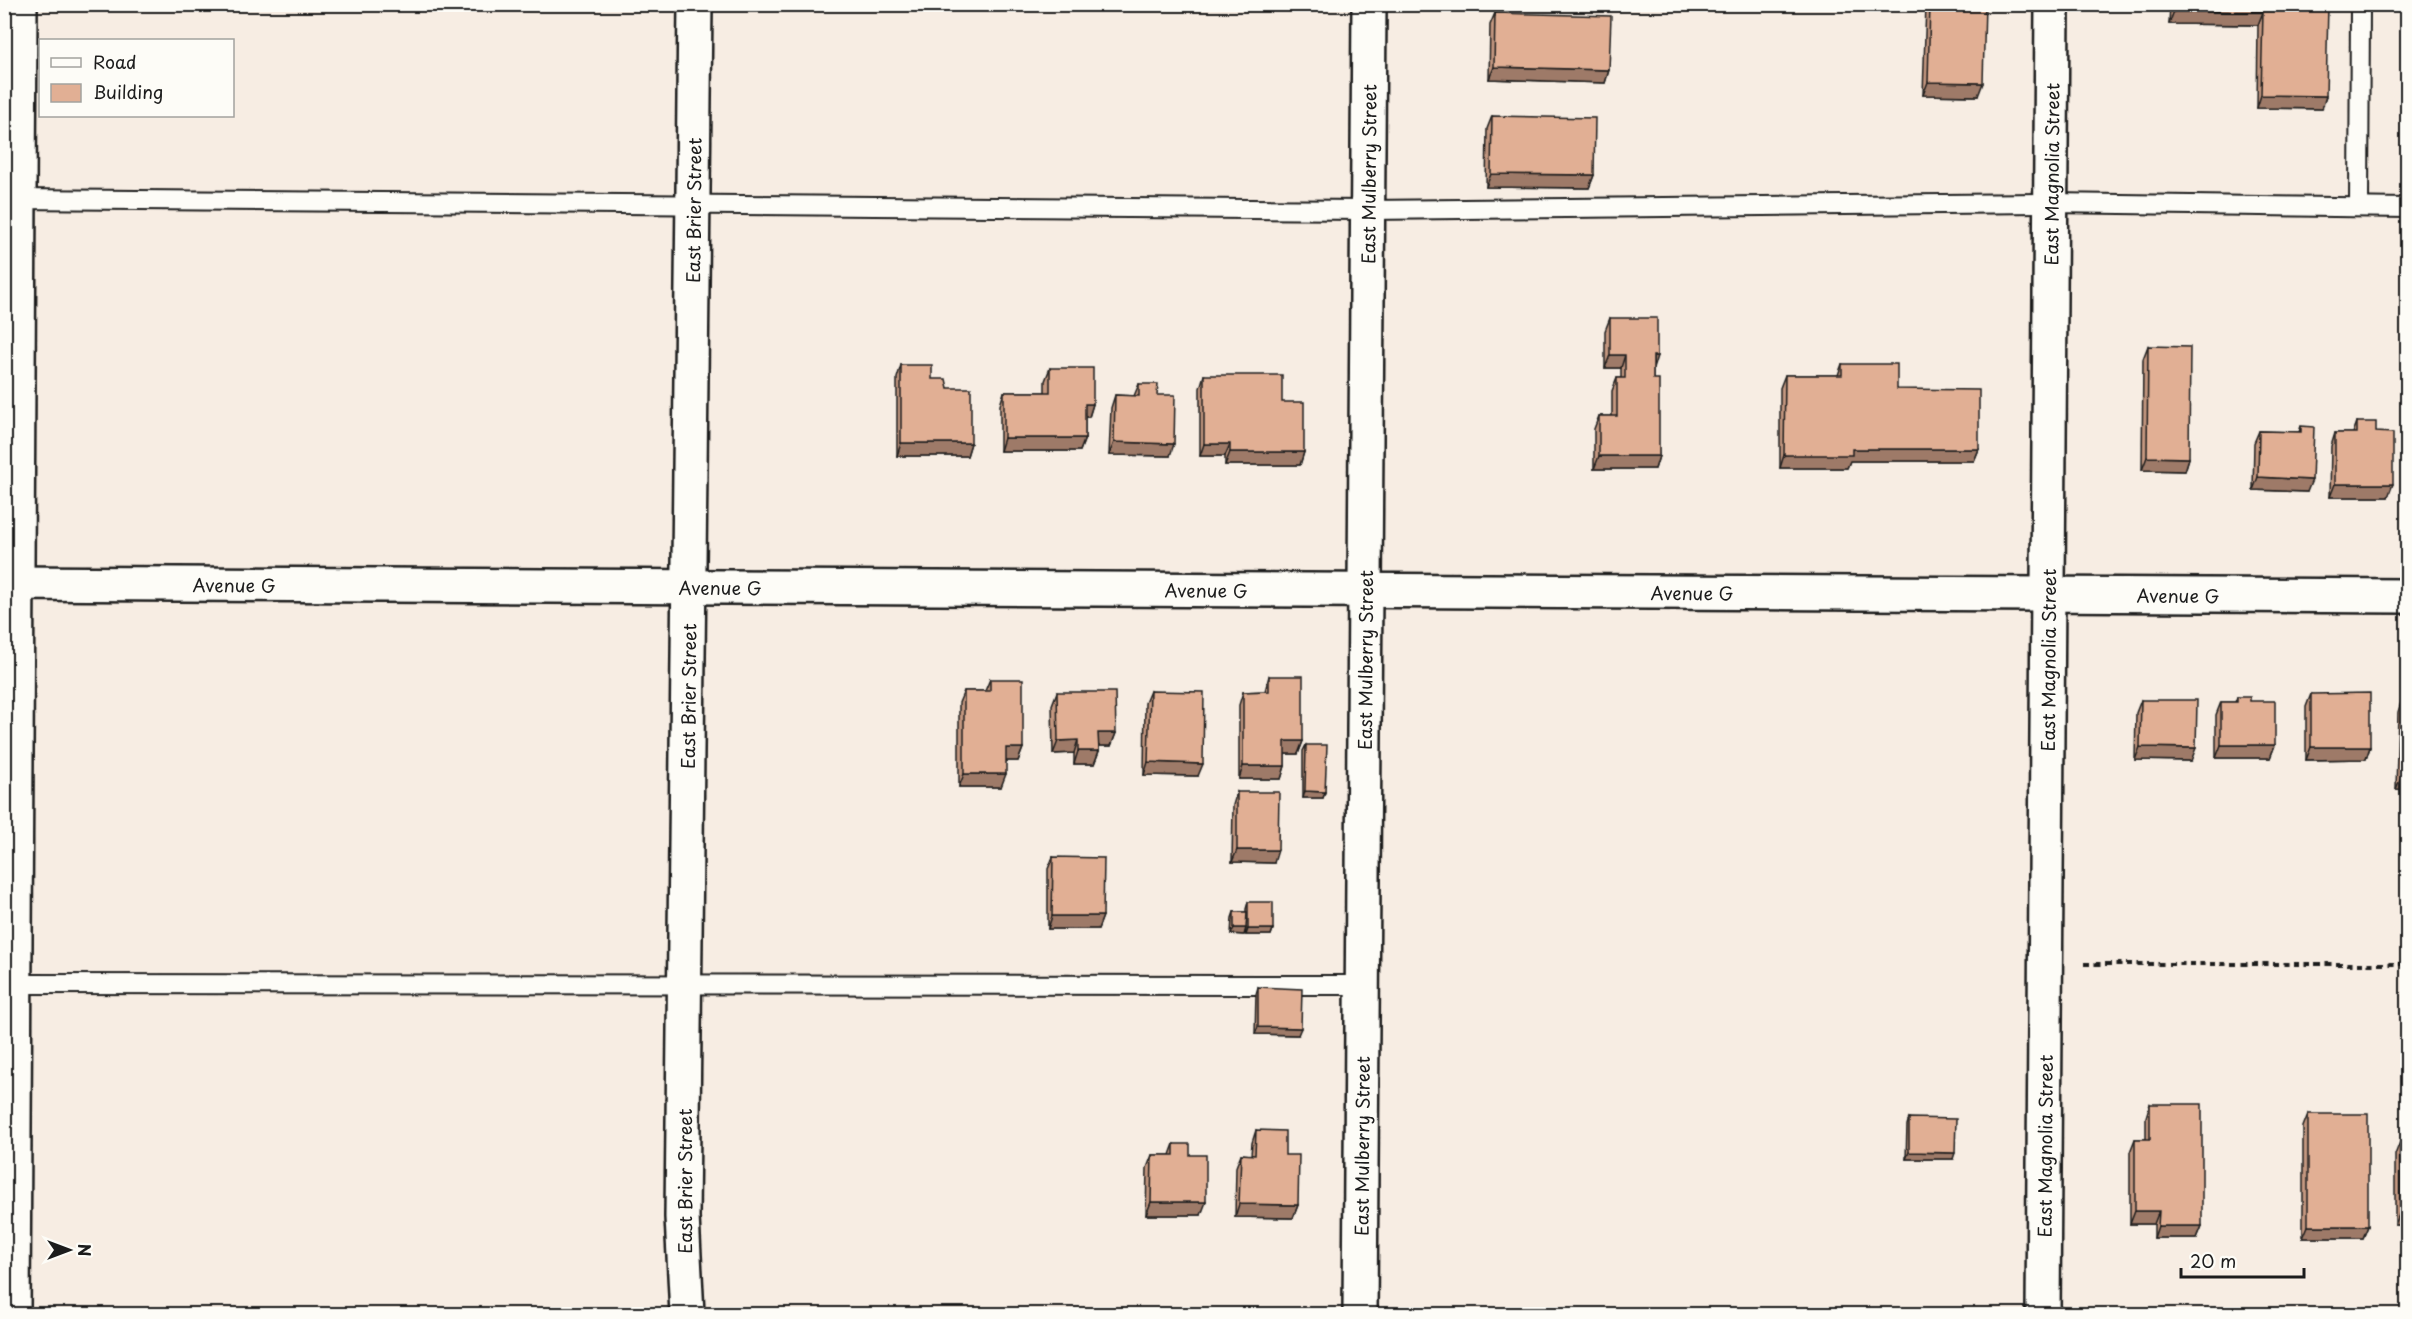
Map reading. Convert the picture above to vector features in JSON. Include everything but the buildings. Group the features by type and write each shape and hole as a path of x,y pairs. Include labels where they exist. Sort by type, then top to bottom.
{"street":[{"path":"13,1314 10,984 12,199 20,4"},
{"name":"East Brier Street","path":"687,1314 682,1217 695,4"},
{"name":"East Mulberry Street","path":"1360,1314 1369,4"},
{"name":"East Magnolia Street","path":"2043,1314 2052,4"},
{"name":"Avenue G","path":"11,583 2408,596"}],"lane":[{"path":"2359,207 2361,4"},
{"path":"12,199 1368,210 2051,203 2408,208"},
{"path":"10,984 1362,985"}],"path":[{"path":"2045,964 2408,964"}]}
